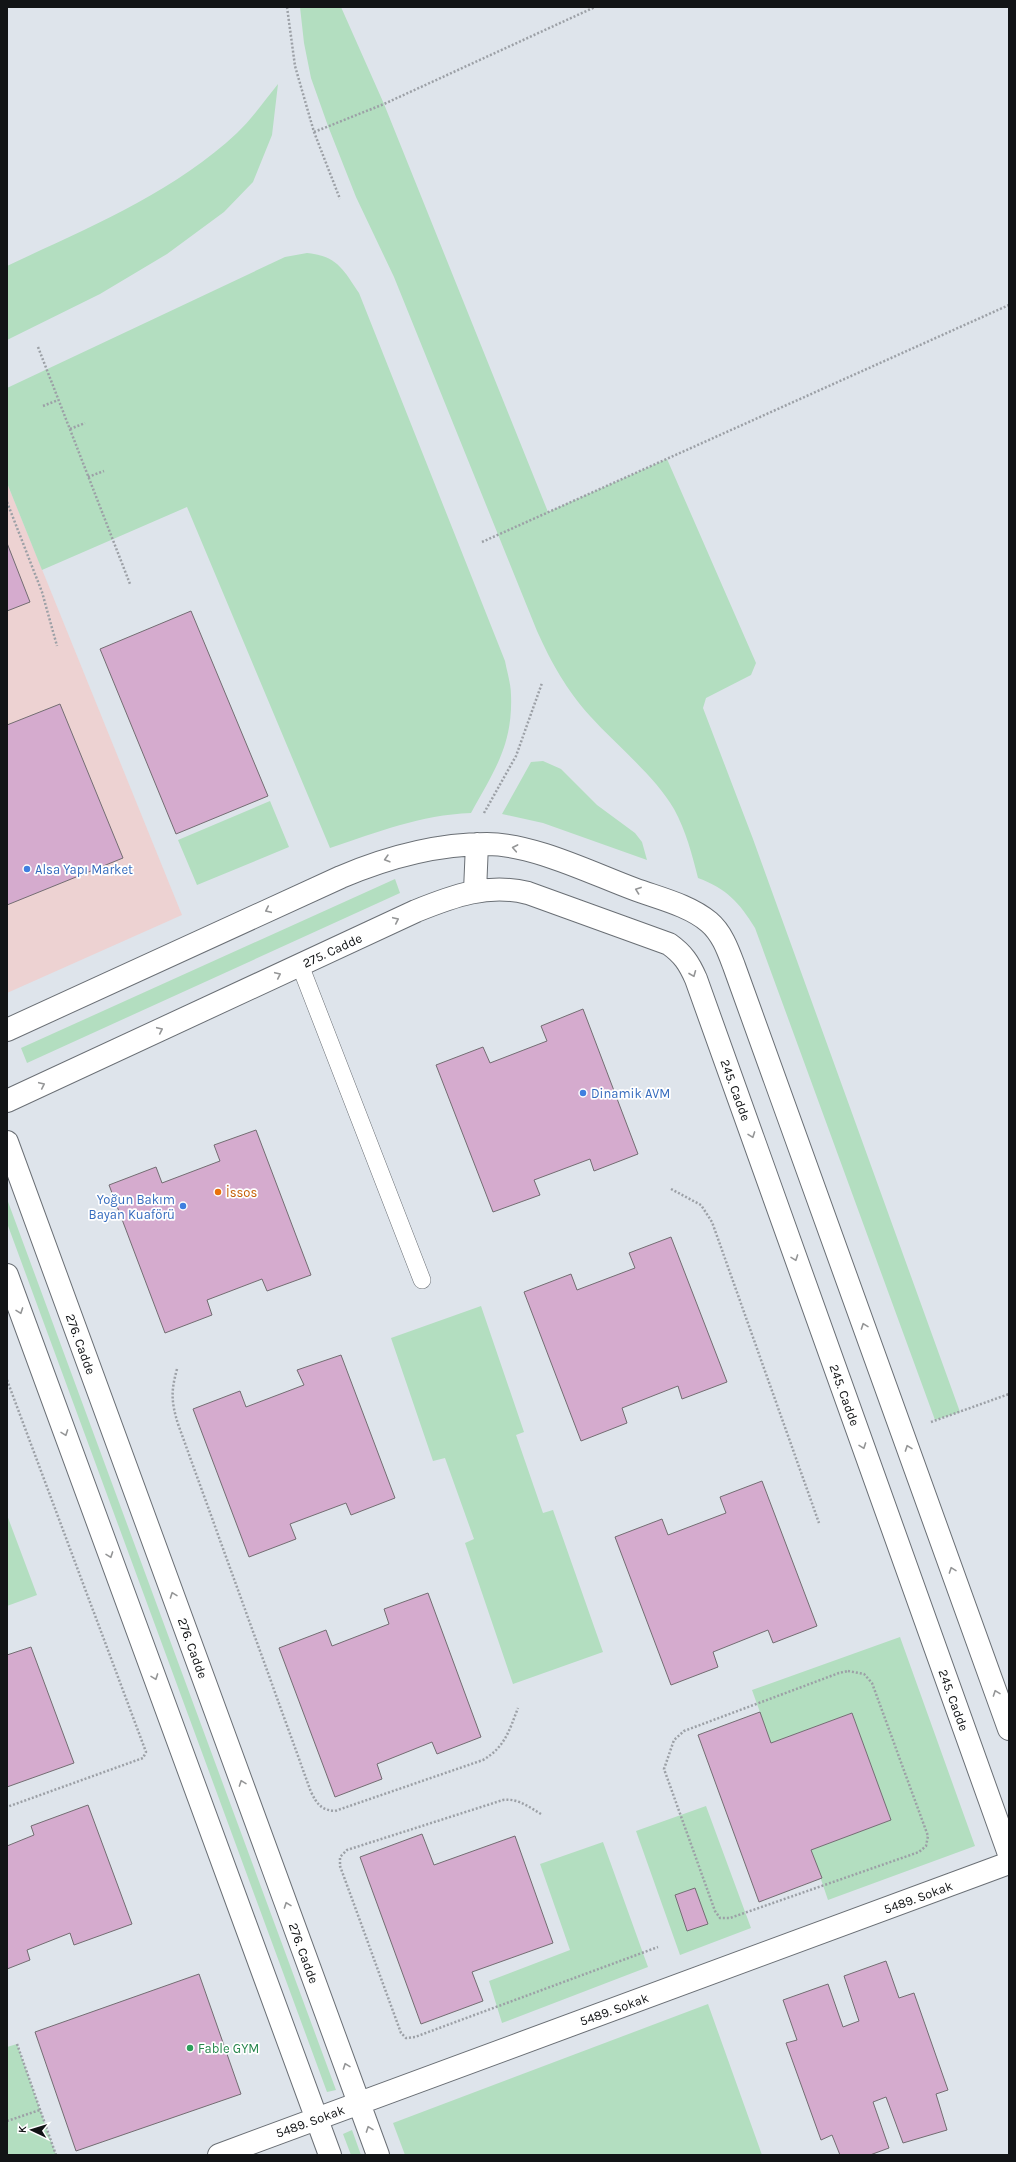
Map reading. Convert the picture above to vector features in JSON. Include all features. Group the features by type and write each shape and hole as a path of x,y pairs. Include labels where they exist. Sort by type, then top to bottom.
{"street":[{"path":"476,891 477,844"},
{"path":"7,1030 374,863 431,849 477,844 502,845 536,852 675,904 709,921 717,929 729,952 1009,1729"},
{"name":"275. Cadde","path":"7,1101 416,911 458,895 476,891 510,888 528,893 669,944"},
{"name":"245. Cadde","path":"669,944 686,957 696,979 1009,1854"},
{"name":"276. Cadde","path":"7,1142 378,2155"},
{"path":"7,1275 330,2155"},
{"name":"5489. Sokak","path":"219,2155 1009,1863"}],"lane":[{"path":"300,965 422,1280"}],"path":[{"path":"287,7 295,66 314,132 340,199"},
{"path":"314,132 384,104 595,7"},
{"path":"482,542 1009,305"},
{"path":"38,348 130,584"},
{"path":"43,406 58,400"},
{"path":"70,429 85,423"},
{"path":"88,477 104,471"},
{"path":"7,502 42,592 56,646"},
{"path":"477,844 484,813 516,756 542,683"},
{"path":"671,1189 701,1205 712,1222 819,1523"},
{"path":"177,1369 172,1388 172,1398 178,1424 311,1792 318,1805 325,1810 335,1810 483,1760 493,1754 502,1743 518,1708"},
{"path":"7,1380 146,1752 143,1758 7,1807"},
{"path":"902,1431 1009,1394"},
{"path":"857,1672 864,1674 872,1683 928,1836 926,1846 919,1852 730,1918 720,1918 715,1911 664,1769 674,1740 684,1731 839,1673 857,1672"},
{"path":"541,1814 520,1802 511,1799 503,1800 347,1850 340,1857 340,1866 401,2033 406,2038 415,2037 658,1947"},
{"path":"17,2044 56,2155"},
{"path":"7,2121 40,2110"}],"shaded area":[{"path":"7,483 182,915 7,993"}],"green space":[{"path":"300,7 341,7 384,104 548,512 667,459 756,663 751,675 706,698 703,708 753,839 960,1412 935,1420 755,928 738,904 731,897 717,887 698,878 691,851 682,826 666,796 646,773 581,706 560,676 537,631 394,277 356,197 328,126 311,78 304,43"},
{"path":"278,84 272,135 253,182 224,212 167,254 100,294 7,340 7,266 128,208 185,174 212,155 243,128"},
{"path":"307,253 326,257 338,265 359,293 505,661 510,682 511,695 509,729 505,743 494,770 471,813 434,817 399,825 330,848 187,507 42,570 7,483 7,388 285,257"},
{"path":"543,761 561,769 597,805 635,833 642,842 647,860 543,823 502,814 531,762"},
{"path":"270,801 289,847 197,885 178,840"},
{"path":"395,879 400,893 27,1063 21,1048"},
{"path":"7,1199 336,2090 327,2092 7,1223"},
{"path":"481,1306 524,1432 516,1435 543,1513 553,1510 603,1652 513,1684 465,1543 474,1539 445,1458 433,1461 391,1338"},
{"path":"7,1515 37,1595 7,1606"},
{"path":"900,1637 975,1846 828,1900 811,1850 891,1820 852,1713 771,1743 752,1690"},
{"path":"706,1806 751,1928 680,1955 636,1831"},
{"path":"603,1842 648,1967 502,2023 489,1981 570,1950 540,1864"},
{"path":"708,2004 762,2155 405,2155 393,2123"},
{"path":"17,2044 56,2155 7,2155 7,2047"},
{"path":"352,2130 361,2155 351,2155 343,2134"}],"building":[{"path":"7,543 30,602 7,611"},
{"path":"191,611 268,796 176,834 100,649"},
{"path":"60,704 123,858 7,905 7,725"},
{"path":"583,1009 638,1154 594,1171 590,1159 534,1180 540,1195 493,1212 436,1065 483,1047 490,1063 547,1041 541,1026"},
{"path":"256,1130 311,1275 267,1291 262,1279 207,1300 212,1315 165,1333 109,1185 156,1167 162,1183 220,1161 214,1145"},
{"path":"671,1237 727,1382 682,1399 678,1386 622,1408 627,1423 581,1441 524,1292 571,1274 577,1290 635,1268 629,1253"},
{"path":"341,1355 395,1498 351,1515 346,1503 290,1524 296,1539 249,1557 193,1409 240,1391 246,1407 304,1385 297,1370"},
{"path":"762,1481 817,1626 773,1643 768,1630 713,1652 718,1667 671,1685 615,1537 662,1519 668,1535 726,1513 720,1497"},
{"path":"428,1593 481,1737 437,1754 432,1742 377,1764 382,1779 335,1797 279,1648 326,1630 332,1646 389,1624 384,1609"},
{"path":"31,1647 74,1763 7,1787 7,1655"},
{"path":"760,1712 771,1743 852,1713 891,1820 811,1850 822,1878 759,1902 698,1735"},
{"path":"88,1805 132,1924 74,1945 70,1933 27,1950 30,1960 7,1969 7,1846 34,1835 31,1826"},
{"path":"422,1834 434,1865 515,1836 553,1943 472,1972 483,2001 421,2024 360,1857"},
{"path":"695,1888 708,1924 687,1931 675,1895"},
{"path":"886,1961 899,1998 914,1993 948,2090 936,2094 947,2130 903,2143 886,2097 873,2102 889,2148 870,2155 840,2155 832,2135 821,2140 786,2043 797,2040 783,2000 828,1984 843,2027 859,2021 844,1976"},
{"path":"199,1974 241,2094 76,2151 35,2032"}],"place":[{"name":"Alsa Yapı Market","path":"27,869"},
{"name":"Dinamik AVM","path":"583,1093"},
{"name":"İssos","path":"218,1192"},
{"name":"Yoğun Bakım Bayan Kuaförü","path":"183,1206"},
{"name":"Fable GYM","path":"190,2048"}]}
